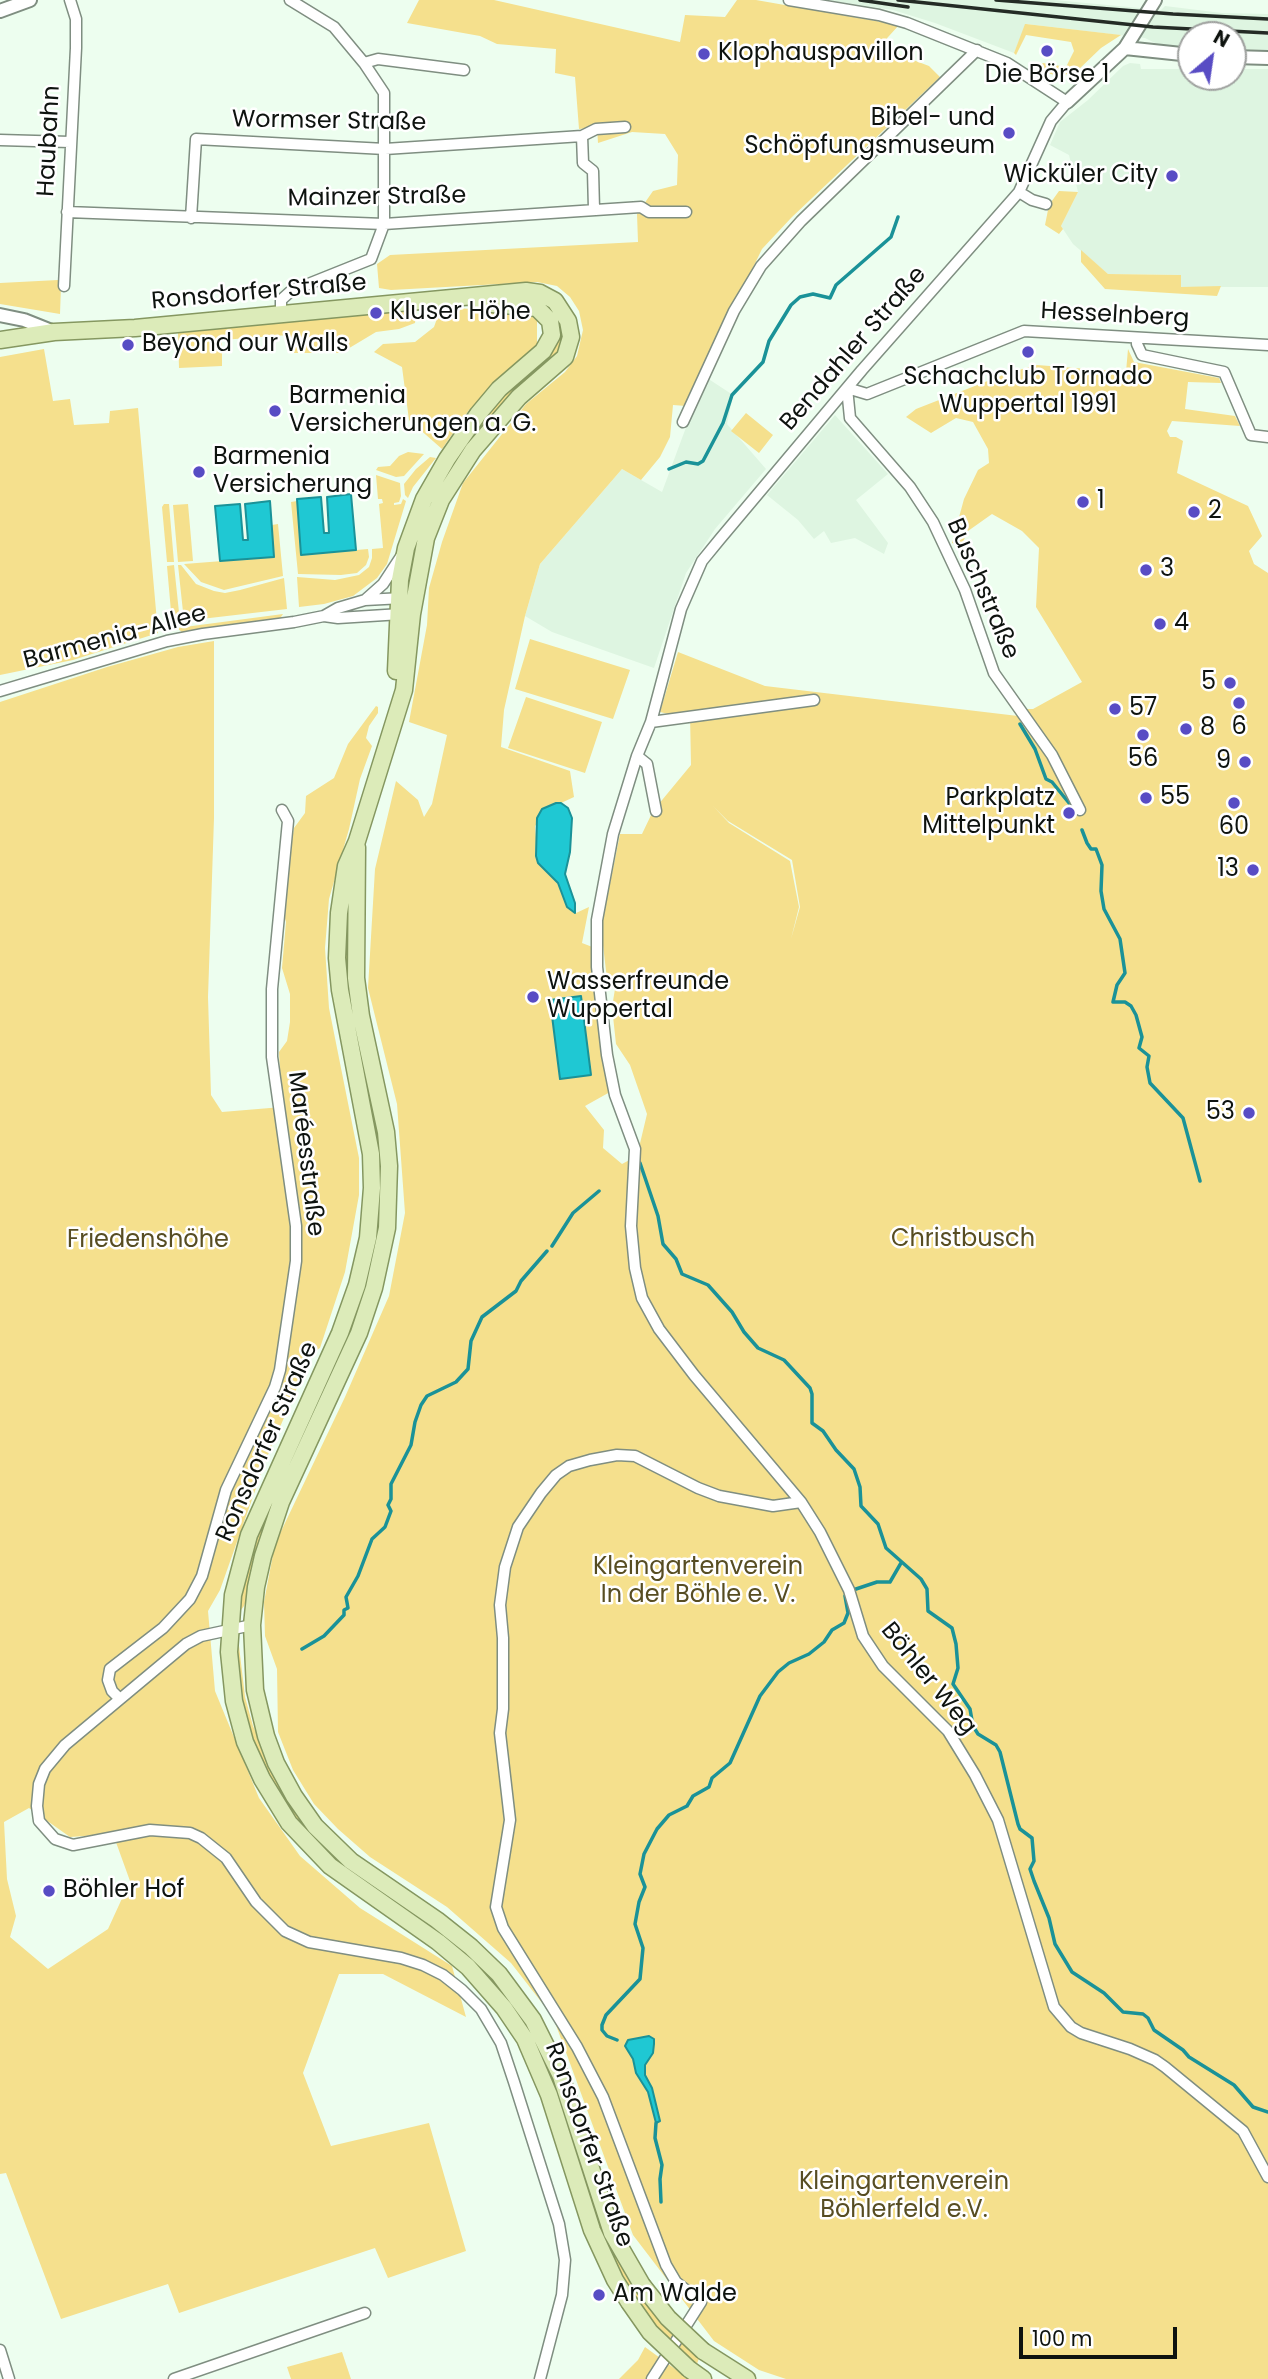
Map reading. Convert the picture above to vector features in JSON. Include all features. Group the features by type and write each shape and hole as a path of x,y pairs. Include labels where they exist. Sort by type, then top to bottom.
{"main road":[{"name":"Ronsdorfer Straße","path":"4,328 31,334 121,329 526,291 546,295 562,309 568,321 571,333 569,349 558,365 506,411 458,471 441,500 426,538 406,606"},
{"name":"Ronsdorfer Straße","path":"469,298 492,304 537,308 550,321 552,335 547,347 499,389 471,424 429,491 406,548 404,690 342,883 337,958 345,1025 371,1154 372,1188 368,1238 357,1285 340,1334 249,1535 237,1574 229,1629 230,1673 245,1742 273,1800 306,1843 330,1866 454,1955 504,2008 524,2039 542,2075 592,2230 615,2280 659,2341 698,2376"},
{"name":"Ronsdorfer Straße","path":"357,841 356,978 361,1016 386,1132 389,1178 387,1228 374,1287 359,1333 272,1527 256,1587 252,1625 253,1675 259,1709 276,1763 315,1826 351,1861 437,1920 471,1947 499,1974 523,2005 541,2034 561,2076 607,2219 623,2255 668,2318 709,2355 747,2379"}],"street":[{"path":"0,11 30,0"},
{"name":"Haubahn","path":"64,286 76,19 70,0"},
{"path":"281,313 281,300 291,291 371,259 384,224 384,93 364,63 334,27 290,0"},
{"path":"789,0 879,15 978,50 1029,75 1067,102"},
{"name":"Bendahler Straße","path":"635,1149 615,1095 607,1055 596,938 612,834 651,722 681,609 702,561 847,388 1019,192 1051,121 1067,102 1125,48 1154,0"},
{"path":"1125,48 1177,54"},
{"path":"683,422 734,310 761,266 801,221 978,50"},
{"path":"1247,57 1268,58"},
{"path":"364,63 378,59 464,71"},
{"name":"Wormser Straße","path":"191,218 196,139 385,149 582,136 596,129 625,127"},
{"path":"582,136 583,163 593,172 594,209"},
{"path":"0,139 70,142"},
{"path":"1019,192 1046,204"},
{"name":"Mainzer Straße","path":"67,212 384,224 641,207 649,212 686,212"},
{"name":"Ronsdorfer Straße","path":"4,328 54,332"},
{"name":"Hesselnberg","path":"847,388 867,394 1024,331 1268,345"},
{"path":"1137,339 1139,351 1147,356 1224,372 1251,435 1268,437"},
{"name":"Buschstraße","path":"847,388 850,418 909,487 933,522 965,590 994,673 1052,755 1080,810"},
{"name":"Barmenia-Allee","path":"365,600 383,584 406,548"},
{"name":"Barmenia-Allee","path":"324,616 338,608 365,600 406,606"},
{"name":"Barmenia-Allee","path":"0,691 167,641 406,606"},
{"path":"651,722 814,700"},
{"path":"637,756 647,764 656,811"},
{"name":"Maréesstraße","path":"119,1698 112,1691 108,1680 110,1670 119,1660 163,1628 190,1599 202,1576 226,1490 275,1387 279,1370 296,1261 296,1226 272,1057 272,989 288,821 282,810"},
{"name":"Böhler Weg","path":"635,1149 631,1226 635,1268 642,1298 659,1329 694,1376 801,1503 840,1570 863,1636 883,1666 947,1731 975,1775 998,1820 1054,2007 1071,2027 1081,2033 1130,2049 1165,2067 1243,2131 1268,2177"},
{"path":"652,2379 701,2302 676,2282 666,2264 594,2077 503,1928 496,1907 510,1820 500,1733 503,1709 500,1605 505,1567 518,1527 541,1493 556,1475 569,1466 590,1460 617,1455 635,1456 719,1496 773,1506 801,1503"},
{"path":"252,1625 195,1638 65,1745 45,1769 39,1784 39,1821 55,1839 73,1845 150,1830 190,1833 201,1838 226,1858 256,1902 285,1931 309,1942 401,1958 423,1965 443,1975 481,2009 501,2043 559,2224 565,2260 562,2295 540,2379"},
{"path":"174,2379 365,2313"},
{"path":"0,2350 9,2379"},
{"path":"698,2376 709,2355"}],"shaded area":[{"path":"827,0 1054,0 1161,10 1165,6 1222,13 1268,14 1268,51 1247,50 1247,21 1177,21 1177,47 1157,44 1145,38 1026,24 1014,53 893,10"},
{"name":"Wicküler City","path":"1130,63 1140,64 1141,69 1177,69 1177,91 1247,91 1247,69 1268,69 1268,287 1181,287 1181,275 1108,274 1073,244 1061,226 1078,192 1069,155 1050,145 1060,122 1088,100 1123,66"},
{"path":"707,378 733,395 727,424 766,469 715,529 686,573 654,668 552,632 525,616 540,564 622,469 662,492"},
{"path":"835,415 888,474 856,500 888,543 884,554 855,538 831,543 824,531 814,539 798,520 767,495"}],"green space":[{"name":"Christbusch","path":"419,0 494,0 680,42 685,15 725,17 737,0 756,0 899,25 879,47 929,66 940,77 792,217 762,249 686,406 673,405 670,437 660,457 641,480 622,469 540,564 525,616 504,710 501,747 570,771 574,797 556,803 535,826 536,856 558,883 568,907 576,913 589,907 582,943 595,948 610,1092 585,1106 604,1130 603,1148 622,1164 637,1156 647,1114 630,1065 616,1044 612,1007 616,983 607,979 601,928 620,834 642,834 653,811 691,765 690,714 677,716 660,712 678,652 765,686 1018,716 1019,709 1033,709 1082,682 1036,607 1039,548 1022,531 992,514 968,531 961,546 952,543 964,499 978,470 989,463 988,449 973,422 956,418 931,433 906,417 916,409 1008,373 1037,365 1126,372 1128,349 1134,362 1219,378 1221,383 1188,382 1185,409 1235,416 1240,426 1172,421 1167,431 1170,437 1183,441 1177,473 1248,506 1262,536 1249,551 1254,564 1268,573 1268,2379 786,2379 759,2370 714,2341 633,2235 553,2017 511,1963 447,1907 370,1857 338,1829 314,1804 293,1770 278,1732 277,1669 265,1636 264,1602 275,1544 345,1397 389,1296 405,1213 397,1104 368,988 375,869 396,781 418,800 424,817 432,804 447,735 409,722 427,625 429,588 463,483 526,404 565,372 577,356 583,330 579,311 570,297 557,286 537,282 391,290 379,288 377,264 390,255 638,242 637,214 653,191 677,185 678,155 665,134 632,132 598,143 597,127 579,129 575,77 555,73 556,49 497,44 480,36 407,23","holes":["713,806 728,821 792,860 800,907 791,939 799,907 790,861 729,823"]},
{"path":"1025,24 1121,35 1101,48 1076,72 1059,76 1047,73 1039,66 1043,63 1066,67 1074,51 1071,42 1026,35 1016,55 1014,53"},
{"path":"1059,191 1078,192 1059,234 1045,225 1049,205"},
{"path":"1081,250 1108,274 1181,275 1181,287 1221,286 1217,296 1105,289 1081,262"},
{"path":"58,280 61,286 60,314 0,304 0,283"},
{"path":"526,299 541,299 559,313 564,337 559,353 499,407 480,431 412,583 406,583 415,542 435,491 476,429 502,396 546,357 559,341 559,324 554,314 544,305"},
{"path":"441,307 532,313 537,320 537,345 469,410 442,449 409,420 402,367 374,352 383,344 415,342 434,327"},
{"path":"417,309 415,323 399,329 376,332 341,353 288,353 288,335 222,340 222,366 179,368 178,333"},
{"path":"44,349 53,401 70,399 74,425 109,423 110,411 138,408 158,633 73,660 0,675 0,357"},
{"path":"746,413 773,435 759,453 731,431"},
{"path":"408,452 424,454 404,476 396,477 376,470 378,467 390,466 399,456"},
{"path":"430,457 436,458 413,487 408,498 404,484"},
{"path":"376,475 400,483 401,496 399,502 394,505 401,504 403,499 406,501 387,564 377,578 353,596 299,607 297,577 335,580 359,575 369,567 372,549 383,548 379,504 383,503 382,499 378,499"},
{"path":"297,501 301,555 368,549 366,565 357,573 298,574 291,502"},
{"path":"169,504 174,562 167,562 162,507"},
{"path":"188,504 193,561 178,562 173,505"},
{"path":"278,524 283,576 224,590 201,582 184,564 274,557 272,525"},
{"path":"174,565 180,622 172,623 167,566"},
{"path":"178,565 181,565 196,584 225,593 284,578 287,609 184,621"},
{"path":"283,614 279,620 183,633 177,628"},
{"path":"530,639 630,670 613,719 515,689"},
{"name":"Friedenshöhe","path":"214,641 214,818 208,997 211,1095 222,1112 282,1107 279,1052 287,1041 290,994 282,968 286,922 281,905 294,828 305,813 306,796 334,778 348,744 376,706 378,707 378,713 369,726 366,738 372,746 360,779 329,899 325,948 329,1008 359,1158 359,1195 345,1272 320,1348 312,1353 267,1457 220,1590 208,1611 215,1691 259,1798 300,1856 360,1908 452,1966 466,2017 383,1974 339,1974 303,2073 331,2146 429,2123 466,2251 388,2278 375,2248 179,2313 168,2284 61,2319 6,2173 0,2174 0,702 178,647","holes":["29,1808 70,1837 113,1834 130,1881 108,1929 48,1969 10,1937 16,1916 7,1879 4,1822"]},
{"path":"526,697 602,722 585,773 508,748"},
{"path":"347,891 378,1123 382,1206 378,1241 362,1304 244,1606 238,1614 253,1544 286,1465 345,1339 375,1238 379,1171 371,1110 349,1012 344,968"},
{"path":"236,1641 239,1646 245,1697 253,1726 279,1784 299,1818 320,1841 458,1944 494,1978 528,2024 553,2076 598,2218 615,2254 699,2358 697,2364 651,2322 618,2271 602,2238 515,2013 491,1981 466,1956 351,1874 325,1852 302,1828 277,1792 255,1746 242,1709"},
{"path":"645,2347 689,2379 619,2379 638,2360"},
{"path":"342,2352 351,2379 291,2379 287,2367"}],"water":[{"path":"351,494 356,550 301,555 297,499 321,497 324,533 329,533 327,497"},
{"path":"270,501 274,557 220,561 215,506 240,504 243,540 248,540 245,504"},
{"path":"556,803 568,808 572,818 570,852 565,874 575,903 575,913 567,907 558,883 538,863 536,856 537,818 542,809"},
{"path":"581,996 591,1075 560,1079 550,1000"},
{"path":"649,2036 654,2039 654,2044 653,2053 645,2065 645,2075 652,2088 660,2121 656,2123 648,2092 636,2073 633,2059 625,2046 628,2040"}],"waterway":[{"path":"669,469 686,462 698,464 703,461 723,423 732,395 763,362 769,341 791,305 800,297 813,294 830,298 836,285 891,237 898,217"},
{"path":"1020,724 1035,749 1046,779 1052,782 1069,803"},
{"path":"1082,830 1091,849 1096,849 1102,865 1101,891 1104,909 1120,939 1125,973 1117,985 1113,1002 1125,1002 1136,1015 1142,1037 1139,1048 1149,1056 1147,1067 1150,1083 1183,1118 1200,1181"},
{"path":"640,1163 658,1216 663,1244 676,1259 682,1274 708,1285 758,1348 784,1360 810,1388 812,1423 823,1431 854,1469 860,1487 861,1506 878,1524 886,1548 921,1579 927,1589 928,1611 952,1628 958,1668 953,1684 970,1709 973,1726 978,1734 996,1745 1000,1752 1018,1824 1020,1829 1032,1838 1034,1861 1030,1869 1049,1918 1055,1944 1072,1972 1104,1993 1123,2012 1143,2014 1154,2030 1189,2057 1234,2085 1253,2107 1268,2112"},
{"path":"552,1246 573,1213 599,1191"},
{"path":"302,1649 324,1636 348,1608 346,1597 358,1576 372,1539 385,1527 391,1511 388,1505 391,1499 391,1484 411,1445 421,1405 427,1396 456,1382 468,1369 471,1341 482,1317 516,1291 521,1281 547,1251"},
{"path":"853,1590 877,1582 890,1582 901,1563"},
{"path":"617,2040 607,2036 602,2025 606,2015 640,1979 643,1948 635,1924 645,1887 640,1874 644,1854 657,1829 669,1815 687,1806 693,1796 709,1787 712,1778 730,1763 760,1696 778,1672 789,1663 809,1654 824,1642 832,1630 844,1623 848,1613 845,1596"},
{"path":"656,2123 655,2138 662,2165 661,2202"}],"railway":[{"path":"860,0 908,7"},
{"path":"898,0 1153,27 1268,33"},
{"path":"996,0 1268,19"}],"place":[{"name":"Die Börse 1","path":"1047,51"},
{"name":"Klophauspavillon","path":"704,54"},
{"name":"Bibel- und Schöpfungsmuseum","path":"1009,133"},
{"name":"Wicküler City","path":"1172,176"},
{"name":"Kluser Höhe","path":"376,313"},
{"name":"Beyond our Walls","path":"128,345"},
{"name":"Schachclub Tornado Wuppertal 1991","path":"1028,352"},
{"name":"Barmenia Versicherungen a. G.","path":"275,411"},
{"name":"Barmenia Versicherung","path":"199,472"},
{"name":"1","path":"1083,502"},
{"name":"2","path":"1194,512"},
{"name":"3","path":"1146,570"},
{"name":"4","path":"1160,624"},
{"name":"5","path":"1230,683"},
{"name":"6","path":"1239,703"},
{"name":"57","path":"1115,709"},
{"name":"8","path":"1186,729"},
{"name":"56","path":"1143,735"},
{"name":"9","path":"1245,762"},
{"name":"55","path":"1146,798"},
{"name":"60","path":"1234,803"},
{"name":"Parkplatz Mittelpunkt","path":"1069,813"},
{"name":"13","path":"1253,870"},
{"name":"Wasserfreunde Wuppertal","path":"533,997"},
{"name":"53","path":"1249,1113"},
{"name":"Böhler Hof","path":"49,1891"},
{"name":"Am Walde","path":"599,2295"}],"park label":[{"name":"Kleingartenverein In der Böhle e. V.","path":"698,1582"},
{"name":"Kleingartenverein Böhlerfeld e.V.","path":"904,2197"}]}
